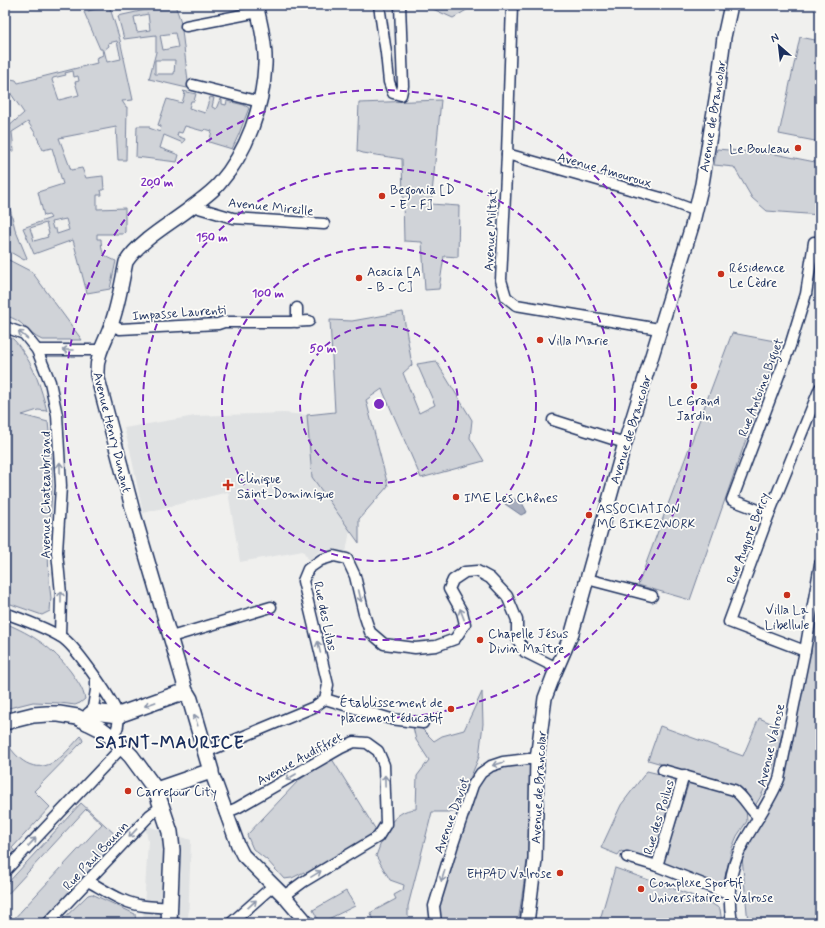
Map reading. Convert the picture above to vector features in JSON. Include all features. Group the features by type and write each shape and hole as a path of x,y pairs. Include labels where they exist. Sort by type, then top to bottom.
{"main road":[{"path":"5,722 34,715 47,714 90,717 118,715 177,694 187,694 211,771 156,790"},
{"path":"90,717 101,729 118,742 156,790 170,832 172,850 170,923"}],"street":[{"path":"379,5 389,82 393,93 401,95 403,86 400,5"},
{"name":"Avenue Miltat","path":"512,5 501,280 506,297 516,305 659,329"},
{"name":"Avenue de Brancolar","path":"527,923 535,860 537,759 546,698 572,633 625,443 696,211 715,109 724,37 732,5"},
{"path":"186,26 257,9"},
{"name":"Avenue Henry Dunant","path":"187,694 132,511 97,375 96,364 100,350 111,325 126,262 151,238 218,185 236,161 250,134 260,102 265,64 264,42 257,9"},
{"path":"193,85 260,102"},
{"name":"Avenue Amouroux","path":"507,154 661,198 696,211"},
{"name":"Avenue Mireille","path":"192,206 233,218 324,224"},
{"name":"Rue Antoine Biguet","path":"769,514 732,500 790,346 806,294 814,242"},
{"path":"297,308 297,322"},
{"name":"Impasse Laurenti","path":"111,325 120,329 224,322 309,321"},
{"name":"Avenue Chateaubriand","path":"5,327 24,334 36,350 50,382 57,415 60,486 58,552 61,594 60,636"},
{"path":"36,350 100,350"},
{"name":"Rue Auguste Bercy","path":"805,651 729,622 769,514 820,388"},
{"path":"553,420 625,443"},
{"name":"Rue des Lilas","path":"325,699 328,685 303,581 308,569 321,560 334,556 347,559 356,576 364,614 370,632 384,644 415,648 436,646 456,639 465,624 462,612 449,589 453,580 466,572 477,571 490,578 507,596 517,620 517,638 525,652 557,668"},
{"name":"Avenue Valrose","path":"732,923 728,894 733,868 739,851 772,796 779,779 805,651 820,564"},
{"path":"587,579 652,596"},
{"path":"171,637 271,607"},
{"path":"5,613 60,636 72,646 111,702 118,715 119,725 118,742 5,871"},
{"path":"90,717 96,690 96,679"},
{"path":"206,752 314,707 325,699 391,719 423,723"},
{"name":"Avenue Audiffret","path":"225,813 237,808 354,742 367,743 378,751 384,765 386,824 378,837 303,882 284,896"},
{"name":"Avenue Daviot","path":"436,923 434,906 473,785 481,773 491,766 503,762 537,759"},
{"path":"664,770 734,790 742,795 753,812 759,817"},
{"path":"211,771 225,813 243,855 274,885 307,923"},
{"name":"Rue des Poilus","path":"656,866 684,775"},
{"name":"Rue Paul Bounin","path":"48,923 150,815 162,806"},
{"path":"627,857 656,866 728,894"},
{"path":"88,881 131,903 170,908"},
{"path":"231,923 274,885"}],"shaded area":[{"path":"109,5 120,40 133,100 122,101 127,107 126,160 118,160 116,127 59,138 71,170 82,168 86,178 103,176 104,190 101,190 102,195 97,195 97,209 125,208 125,232 123,234 97,234 97,239 101,239 102,251 105,255 116,261 110,289 87,293 73,240 34,254 23,228 51,218 49,215 44,216 38,192 63,184 52,148 43,150 28,122 12,132 14,151 6,151 7,128 24,113 5,85 5,78 16,80 18,83 97,63 96,58 103,55 102,49 100,49 84,12","holes":["117,41 121,59 107,62 104,50 109,46 108,43","73,71 74,77 78,76 79,81 75,82 79,95 59,100 52,80 53,78 66,75 65,73","66,219 69,230 57,234 56,229 53,229 51,222","46,223 49,234 47,235 48,237 34,241 30,228"]},
{"path":"150,5 175,5 181,22 188,81 187,88 149,79 156,52 156,35 124,39 118,16 150,9","holes":["148,14 150,30 137,32 134,17","175,33 178,47 163,50 160,35","155,60 175,60 174,74 155,74"]},
{"path":"424,5 475,5 453,18"},
{"path":"800,37 820,41 820,142 779,134"},
{"path":"183,91 196,94 194,101 191,101 189,108 205,113 210,97 214,98 212,107 216,109 220,99 222,100 222,104 226,105 227,101 244,105 249,108 232,149 209,142 212,131 205,129 203,131 185,126 182,133 178,132 177,136 185,139 183,143 164,135 160,148 179,155 177,162 136,157 137,126 149,126 149,128 160,132 161,126 158,125 167,99 182,103 185,93"},
{"path":"441,100 431,204 459,206 458,257 444,256 439,289 425,290 422,242 404,241 402,159 357,151 359,103"},
{"path":"717,149 775,154 820,163 820,215 767,211 752,198 734,167 714,165"},
{"path":"5,187 15,229 27,258 24,260 5,249 5,239 7,238 7,233 10,232 5,219"},
{"path":"5,258 32,272 82,340 42,340 17,320 5,316"},
{"path":"403,312 412,365 403,373 419,413 435,405 417,364 436,361 472,420 470,438 484,461 421,478 382,389 366,400 388,486 359,519 359,543 312,477 307,415 335,412 330,320 352,321"},
{"path":"732,333 780,342 690,600 638,585"},
{"path":"5,335 12,338 16,342 30,363 40,386 47,411 38,410 22,415 48,422 52,460 52,493 48,550 51,598 50,611 42,615 5,602"},
{"name":"Clinique Saint-Dominique","path":"284,413 307,415 312,477 350,530 346,553 336,550 319,552 309,560 303,551 240,562 228,492 143,513 124,428 195,416"},
{"path":"820,596 820,923 748,923 742,857 780,783"},
{"path":"5,623 33,637 57,655 78,682 85,699 75,705 33,702 5,709"},
{"path":"482,692 483,724 479,757 456,812 432,812 408,906 408,923 376,923 370,913 396,899 394,895 403,890 404,885 390,880 376,856 382,840 394,819 407,810 416,809 417,776 429,760 416,740 413,727 421,728 434,741 442,736 464,730"},
{"path":"759,718 780,727 783,731 769,779 755,806 752,806 746,792 739,786 648,760 660,726 743,756"},
{"path":"81,736 83,741 34,791 50,807 12,848 15,852 5,863 5,739 20,759 34,766 41,766 49,765 60,758"},
{"path":"332,759 376,830 373,835 305,874 304,872 292,878 284,879 267,860 253,849 247,835 299,780"},
{"path":"524,762 530,766 528,854 518,923 438,923 437,911 455,845 483,775 491,769"},
{"path":"647,771 680,779 654,859 650,861 621,851 618,855 601,848 621,805"},
{"path":"689,782 737,794 746,809 747,821 737,836 732,848 724,881 718,885 664,866 663,863"},
{"path":"81,803 118,837 118,841 42,923 10,923 102,824 86,809 5,897 5,886"},
{"path":"145,825 191,840 188,923 143,923 148,841"},
{"name":"Complexe Sportif Universitaire - Valrose","path":"615,868 708,901 720,909 722,923 599,923"},
{"path":"346,891 355,906 320,923 313,910"},
{"path":"92,894 135,914 136,923 59,923 88,895"}],"water":[{"path":"510,498 521,501 527,512 521,515 505,504"}],"place":[{"name":"Le Bouleau","path":"798,148"},
{"name":"Begonia [D - E - F]","path":"382,196"},
{"name":"Résidence Le Cèdre","path":"721,274"},
{"name":"Acacia [A - B - C]","path":"359,278"},
{"name":"Villa Marie","path":"540,340"},
{"name":"Le Grand Jardin","path":"694,386"},
{"name":"Clinique Saint-Dominique","path":"228,485"},
{"name":"IME Les Chênes","path":"456,497"},
{"name":"ASSOCIATION MC BIKE2WORK","path":"589,515"},
{"name":"Villa La Libellule","path":"787,595"},
{"name":"Chapelle Jésus Divin Maître","path":"480,640"},
{"name":"Établissement de placement éducatif","path":"451,709"},
{"name":"Carrefour City","path":"128,791"},
{"name":"EHPAD Valrose","path":"560,873"},
{"name":"Complexe Sportif Universitaire - Valrose","path":"641,889"}],"district":[{"name":"SAINT-MAURICE","path":"170,742"}]}
